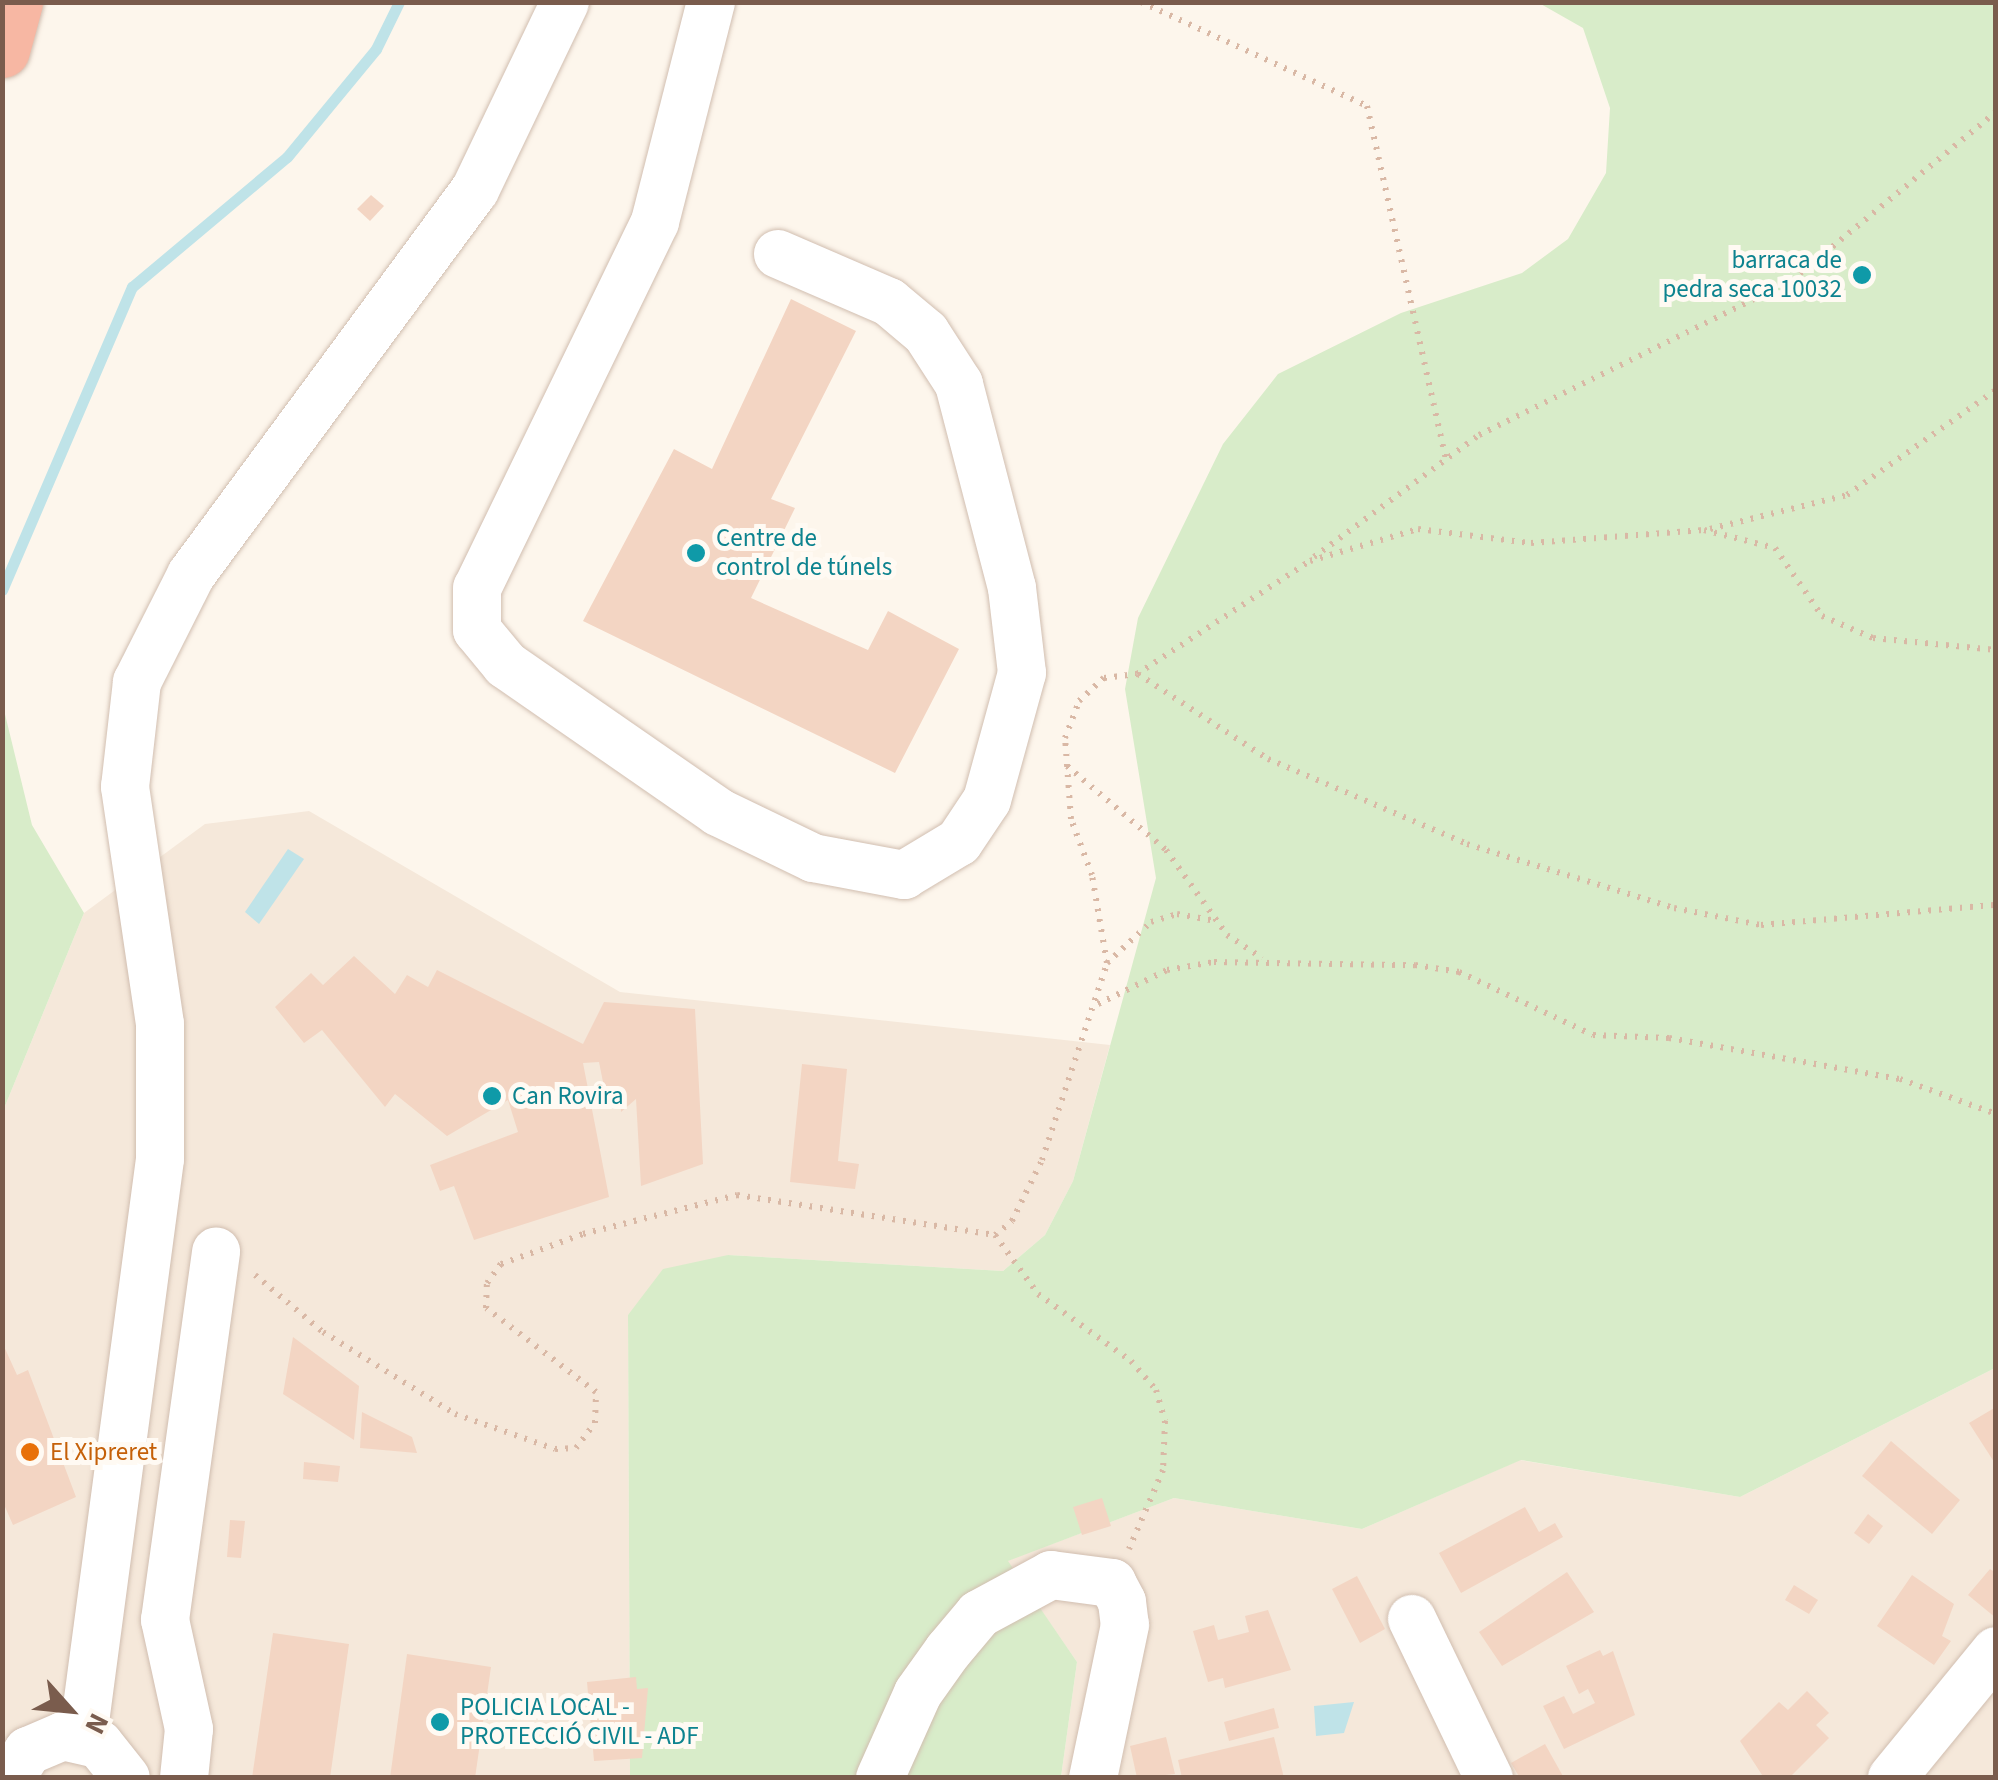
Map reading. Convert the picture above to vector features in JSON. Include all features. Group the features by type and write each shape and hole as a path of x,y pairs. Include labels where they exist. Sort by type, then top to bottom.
{"highway":[{"path":"2,50 15,2"}],"street":[{"path":"84,1737 160,1159 160,1024 124,787 137,682 191,575 475,190 565,2"},
{"path":"710,2 654,222 477,588 478,630 506,665 718,812 812,858 904,875 959,842 987,800 1022,673 1012,588 958,384 926,333 889,302 778,254"},
{"path":"9,1770 42,1742 84,1737 125,1774 184,1774 189,1729 165,1620 216,1252"},
{"path":"880,1778 918,1693 979,1614 1051,1575 1112,1582 1125,1625 1093,1778"},
{"path":"1412,1619 1489,1778"},
{"path":"1892,1778 1996,1651"}],"path":[{"path":"1140,2 1367,106 1446,459"},
{"path":"994,1235 1025,1200 1097,1004 1107,963 1096,892 1071,819 1065,738 1079,701 1104,678 1137,674 1310,560 1479,435 1792,280 1996,112"},
{"path":"1310,560 1418,529 1531,543 1704,530 1847,495 1996,390"},
{"path":"1704,530 1775,548 1822,616 1873,638 1996,650"},
{"path":"1137,674 1268,759 1467,844 1674,908 1761,925 1996,905"},
{"path":"1067,766 1166,850 1218,922 1263,958"},
{"path":"1107,963 1151,922 1176,914 1218,922"},
{"path":"1097,1004 1167,970 1263,958 1459,972 1593,1036 1670,1038 1900,1079 1996,1114"},
{"path":"216,1252 411,1390 554,1449 576,1448 588,1436 596,1392 486,1308 486,1283 501,1264 583,1234 738,1195 994,1235 1038,1294 1131,1361 1156,1390 1165,1422 1163,1470 1112,1582"}],"shaded area":[{"path":"309,811 620,992 1110,1045 1073,1181 1045,1235 1003,1271 728,1255 628,1315 630,1777 3,1778 3,1111 84,913 205,824"},
{"path":"1995,1368 1995,1777 1061,1777 1077,1662 1007,1561 1174,1498 1362,1529 1520,1460 1740,1497"}],"green space":[{"path":"1539,3 1995,3 1995,1368 1740,1497 1521,1460 1362,1529 1174,1498 1008,1561 1077,1662 1061,1777 630,1778 628,1315 663,1269 728,1255 1003,1271 1045,1235 1073,1181 1156,878 1125,689 1138,618 1223,444 1278,374 1401,313 1522,273 1568,239 1606,173 1610,108 1583,28"},
{"path":"3,706 32,825 84,913 3,1111"}],"water":[{"path":"288,849 304,859 259,924 245,912"},
{"path":"1354,1702 1344,1733 1316,1736 1314,1706"}],"building":[{"path":"371,195 384,206 370,221 357,209"},
{"name":"Centre de control de túnels","path":"791,299 856,331 771,499 795,508 751,598 868,650 888,611 959,649 895,773 583,621 674,449 712,469"},
{"name":"Can Rovira","path":"354,956 395,994 407,975 428,987 437,970 583,1044 604,1002 695,1009 703,1164 641,1186 636,1099 621,1112 619,1086 604,1087 599,1062 583,1063 609,1197 474,1240 454,1186 440,1191 430,1165 518,1132 508,1100 447,1136 395,1094 385,1107 322,1030 304,1043 275,1007 311,973 323,985"},
{"path":"802,1064 847,1069 838,1161 859,1164 855,1189 790,1182"},
{"path":"293,1337 359,1386 354,1440 283,1394"},
{"name":"El Xipreret","path":"2,1342 17,1375 28,1370 76,1497 13,1525 2,1500"},
{"path":"1996,1407 1996,1465 1969,1423"},
{"path":"362,1412 412,1437 417,1453 360,1448"},
{"path":"1891,1441 1960,1500 1932,1534 1862,1476"},
{"path":"304,1462 340,1466 338,1482 303,1479"},
{"path":"1102,1498 1111,1526 1082,1535 1073,1507"},
{"path":"1525,1507 1539,1532 1555,1523 1563,1537 1461,1593 1439,1553"},
{"path":"1868,1514 1883,1526 1869,1544 1854,1533"},
{"path":"230,1520 245,1521 241,1558 227,1557"},
{"path":"1990,1569 1996,1573 1996,1618 1968,1595"},
{"path":"1567,1572 1594,1612 1502,1666 1479,1632"},
{"path":"1912,1575 1954,1604 1942,1636 1951,1641 1934,1665 1877,1626"},
{"path":"1357,1576 1385,1629 1360,1643 1332,1589"},
{"path":"1794,1585 1818,1600 1809,1614 1785,1600"},
{"path":"1268,1610 1291,1670 1225,1688 1223,1678 1208,1682 1193,1631 1214,1625 1218,1640 1249,1632 1245,1616"},
{"path":"273,1633 349,1644 330,1778 252,1778"},
{"path":"1600,1650 1603,1656 1613,1651 1635,1715 1564,1749 1543,1706 1564,1696 1573,1714 1595,1703 1588,1689 1579,1694 1566,1666"},
{"name":"POLICIA LOCAL - PROTECCIÓ CIVIL - ADF","path":"407,1654 491,1667 475,1778 390,1778"},
{"path":"636,1677 637,1689 648,1688 642,1758 594,1761 587,1682"},
{"path":"1807,1691 1829,1713 1816,1725 1829,1738 1789,1778 1764,1778 1740,1741 1779,1702 1788,1710"},
{"path":"1274,1708 1279,1728 1229,1741 1224,1722"},
{"path":"1166,1737 1175,1774 1137,1778 1130,1746"},
{"path":"1274,1737 1284,1778 1182,1778 1178,1760"},
{"path":"1545,1744 1564,1778 1520,1778 1511,1763"}],"waterway":[{"path":"2,590 132,287 287,157 376,49 399,2"}],"place":[{"name":"barraca de pedra seca 10032","path":"1862,275"},
{"name":"Centre de control de túnels","path":"696,553"},
{"name":"Can Rovira","path":"492,1096"},
{"name":"El Xipreret","path":"30,1452"},
{"name":"POLICIA LOCAL - PROTECCIÓ CIVIL - ADF","path":"440,1722"}]}
